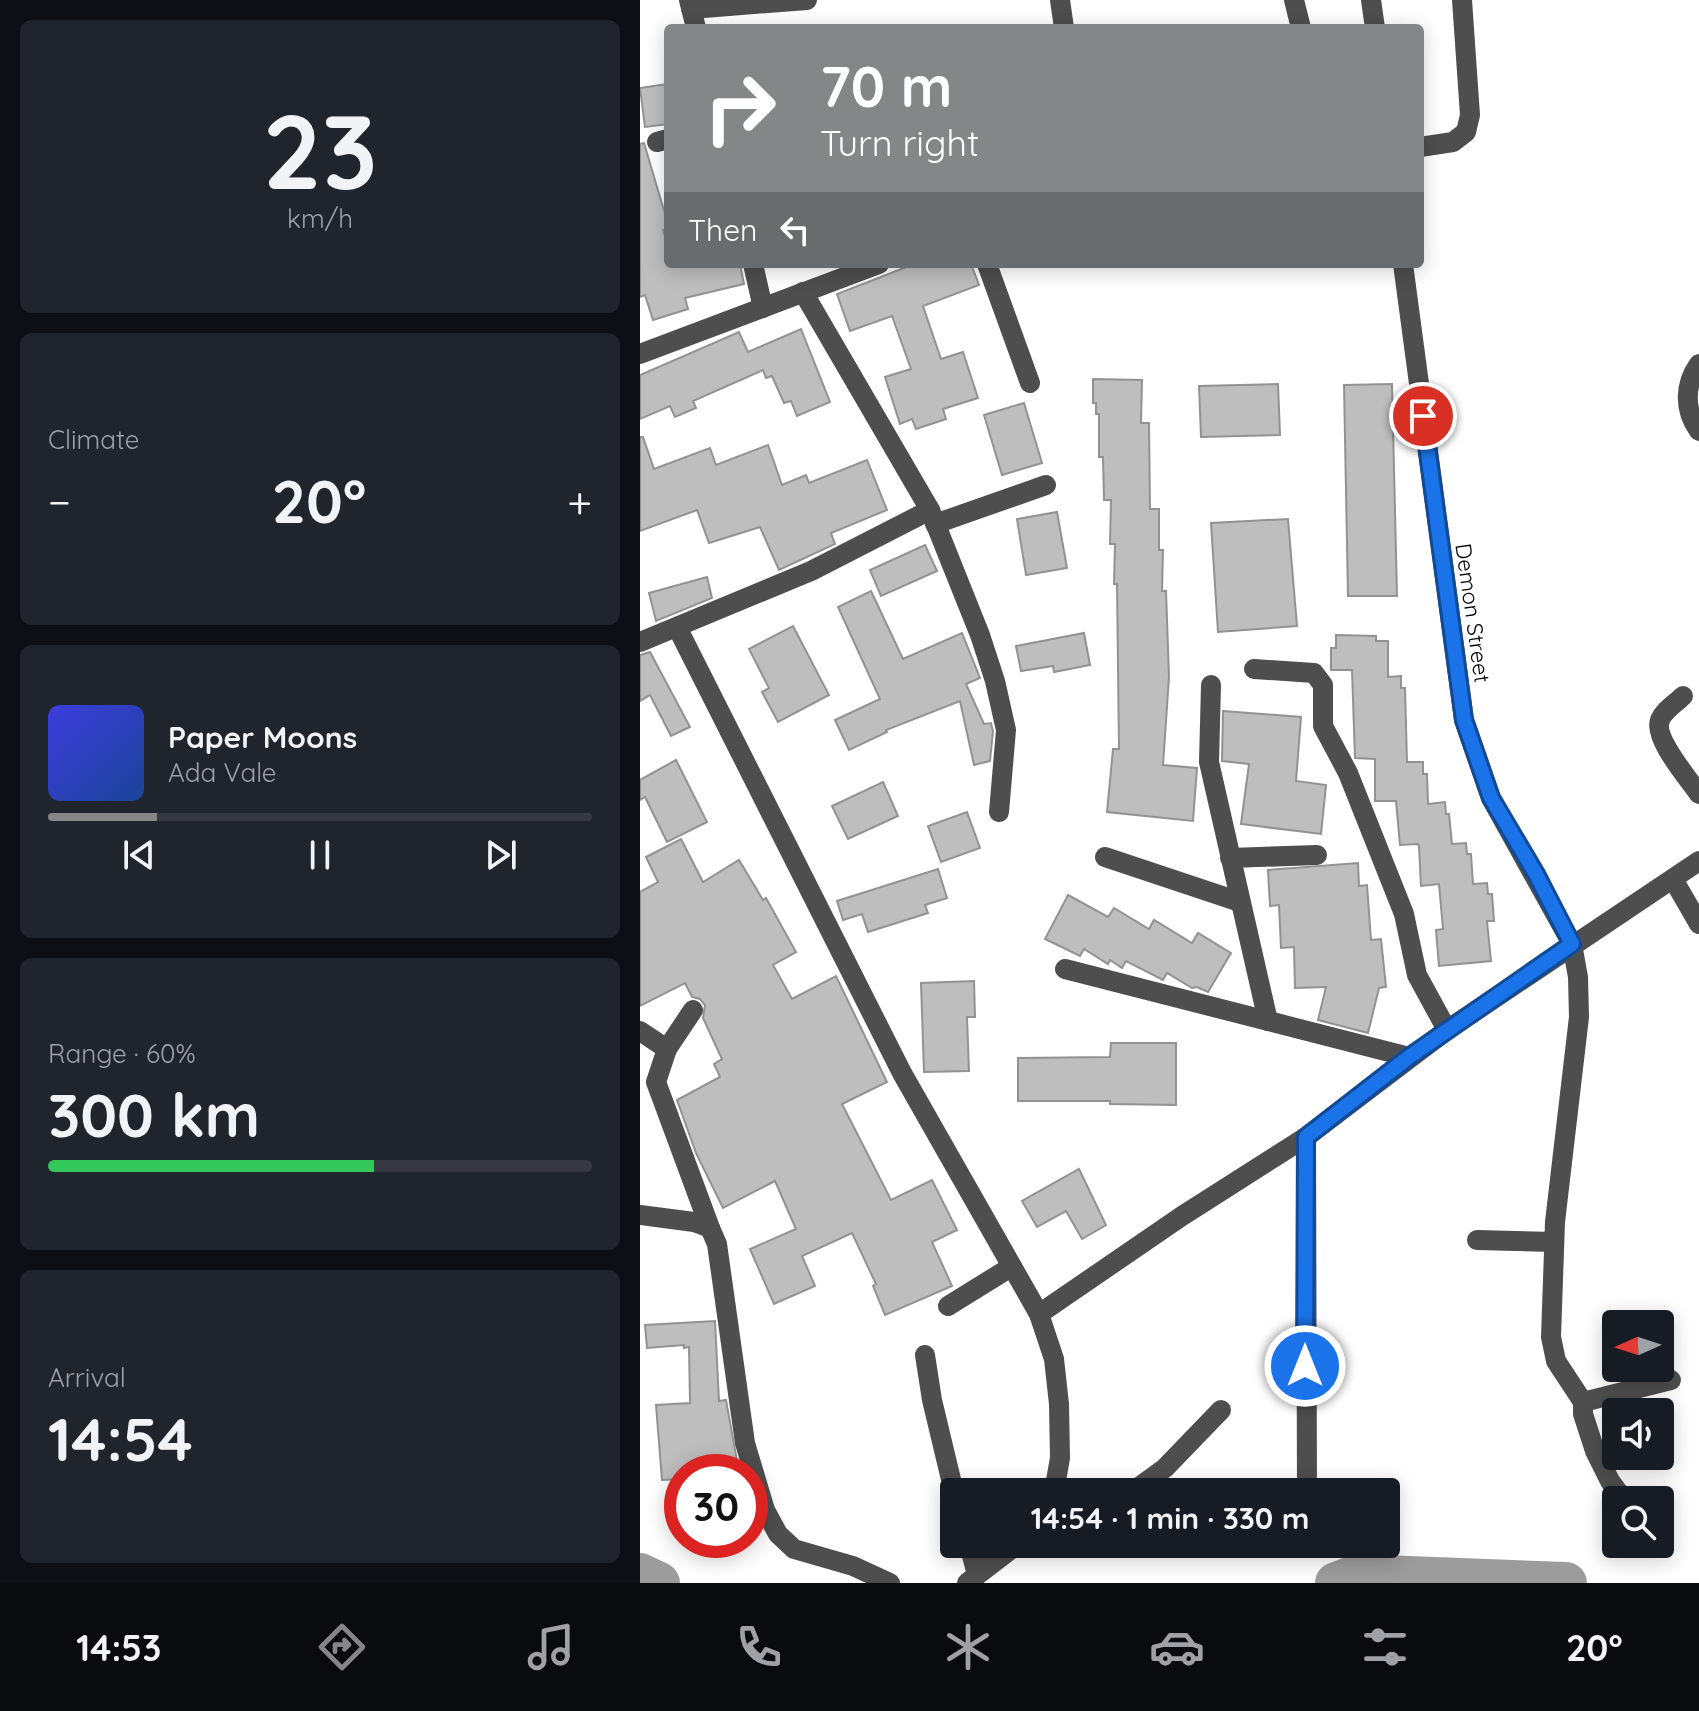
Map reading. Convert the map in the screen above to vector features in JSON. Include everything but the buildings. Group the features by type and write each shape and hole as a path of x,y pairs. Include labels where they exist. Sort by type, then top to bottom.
{"street":[{"path":"692,12 807,0"},
{"path":"1060,0 1063,24"},
{"path":"1294,0 1300,24"},
{"path":"1371,0 1374,24"},
{"path":"1424,146 1453,142 1466,132 1470,115 1462,0"},
{"path":"754,268 763,308"},
{"path":"640,354 868,268"},
{"path":"988,268 1030,383"},
{"name":"Demon Street","path":"1404,268 1464,720 1491,798 1536,874 1572,944 1578,977 1579,1017 1554,1242 1551,1337 1556,1361 1583,1402"},
{"path":"803,292 933,517 980,635 1006,730 999,812"},
{"path":"1699,364 1688,388 1687,408 1699,431"},
{"path":"640,642 678,629 933,517 1046,485"},
{"path":"678,629 840,954 917,1100 1039,1314 1054,1359 1059,1404 1060,1458 1056,1478"},
{"path":"1254,669 1314,673 1323,685 1323,726 1348,773 1404,914 1417,975 1447,1030"},
{"path":"1211,685 1209,762 1268,1021"},
{"path":"1683,696 1662,716 1658,726 1661,738 1699,794"},
{"path":"1230,858 1317,855"},
{"path":"1105,857 1240,902"},
{"path":"1039,1314 1182,1216 1306,1137 1447,1030 1699,861"},
{"path":"1673,879 1699,924"},
{"path":"1065,969 1409,1057"},
{"path":"693,1010 667,1049 656,1082 720,1259 745,1443 765,1510 778,1534 794,1549 853,1566 890,1583"},
{"path":"640,1031 667,1049"},
{"path":"1306,1137 1307,1478"},
{"path":"640,1215 694,1222 710,1228"},
{"path":"1477,1240 1554,1242"},
{"path":"948,1306 1011,1267"},
{"path":"925,1355 951,1478"},
{"path":"1616,1486 1595,1451 1583,1414 1583,1402 1663,1382"},
{"path":"1151,1478 1165,1468 1221,1410"},
{"path":"970,1558 972,1579"},
{"path":"972,1579 1000,1558"}],"waterway":[{"path":"640,1574 659,1583"},
{"path":"1336,1583 1357,1575 1566,1583"}],"route":[{"path":"1305,1366 1306,1137 1409,1057 1572,944 1536,874 1491,798 1464,720 1423,416"}]}
